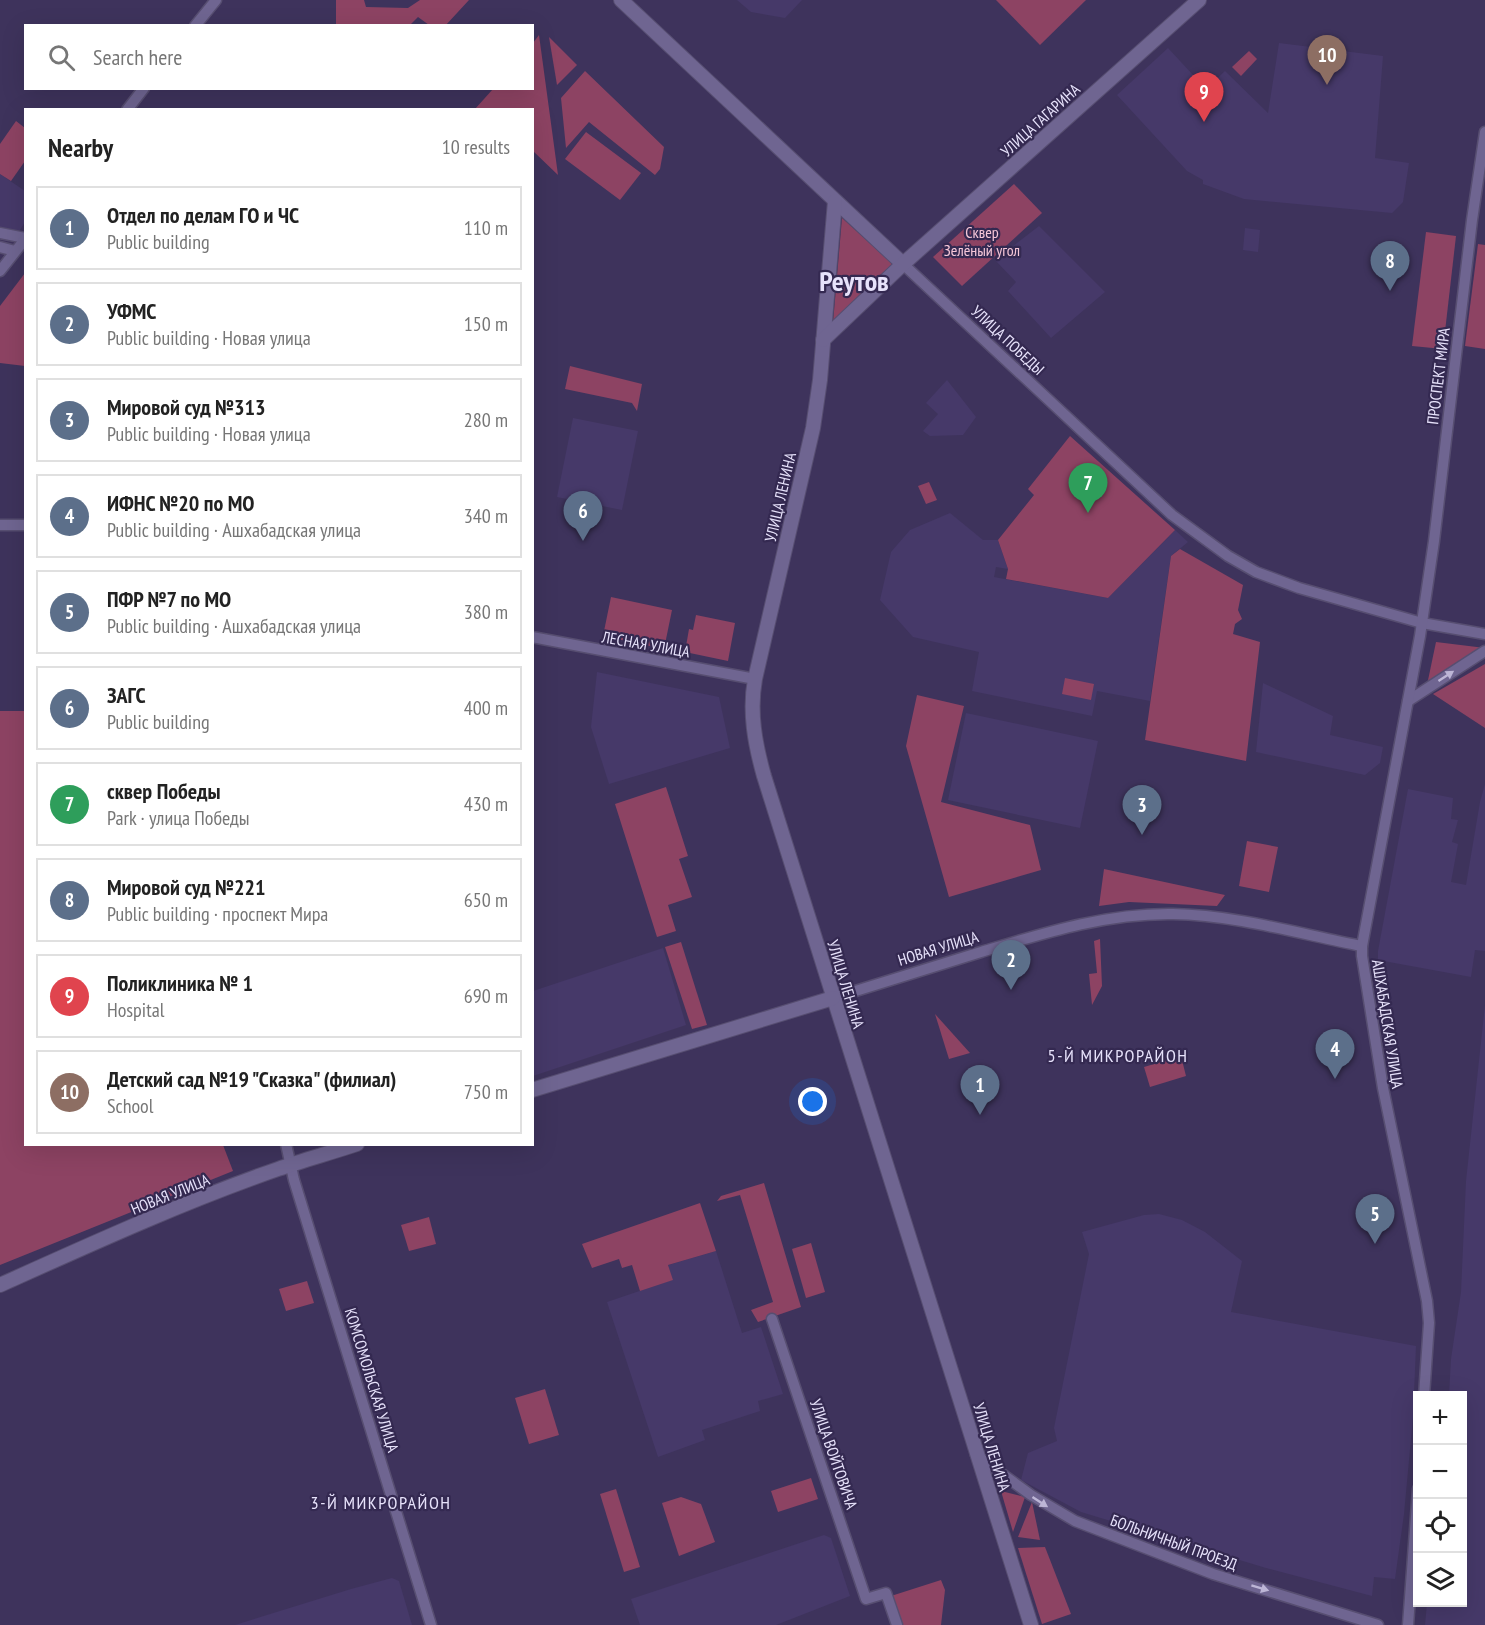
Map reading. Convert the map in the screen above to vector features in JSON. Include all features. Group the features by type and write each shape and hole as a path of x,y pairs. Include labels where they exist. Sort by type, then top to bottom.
{"street":[{"path":"197,24 216,0"},
{"name":"УЛИЦА ПОБЕДЫ","path":"621,0 1172,515 1228,556 1278,581 1422,623 1485,634"},
{"name":"УЛИЦА ГАГАРИНА","path":"903,264 1199,0"},
{"path":"129,108 142,90"},
{"name":"ПРОСПЕКТ МИРА","path":"1422,623 1485,132"},
{"name":"УЛИЦА ЛЕНИНА","path":"835,201 813,428 755,679 752,713 760,763 1031,1625"},
{"path":"0,233 24,238"},
{"path":"0,271 24,239"},
{"path":"0,247 15,251"},
{"path":"823,340 903,264"},
{"path":"0,525 24,525"},
{"name":"АШХАБАДСКАЯ УЛИЦА","path":"1422,623 1362,956 1383,1088 1427,1301 1429,1334 1424,1391"},
{"name":"ЛЕСНАЯ УЛИЦА","path":"534,637 755,679"},
{"path":"1408,702 1485,651"},
{"name":"НОВАЯ УЛИЦА","path":"534,1089 1044,933 1093,921 1130,916 1191,915 1239,921 1362,946"},
{"name":"КОМСОМОЛЬСКАЯ УЛИЦА","path":"285,1146 431,1625"},
{"name":"НОВАЯ УЛИЦА","path":"0,1285 106,1237 290,1165 351,1146"},
{"name":"УЛИЦА ВОЙТОВИЧА","path":"772,1319 866,1599 886,1593 897,1625"},
{"name":"БОЛЬНИЧНЫЙ ПРОЕЗД","path":"976,1455 1030,1496 1075,1521 1213,1574 1378,1625"},
{"path":"1408,1625 1417,1499"}],"shaded area":[{"path":"737,0 802,0 785,18 751,12"},
{"path":"1279,43 1383,56 1375,158 1409,163 1403,202 1392,213 1244,199 1203,184 1203,180 1187,171 1117,95 1168,48 1206,89 1225,71 1268,113"},
{"path":"0,174 24,190 24,224 18,233 0,228"},
{"path":"1039,226 1105,292 1051,338 1008,291 1016,282 995,260"},
{"path":"1245,228 1260,230 1258,252 1243,250"},
{"path":"947,380 976,417 963,435 930,436 923,431 938,414 926,403"},
{"path":"573,418 638,431 622,510 557,497"},
{"path":"950,513 983,540 998,540 1008,569 996,567 994,577 1108,598 1175,530 1188,542 1171,556 1150,701 1097,691 1092,716 972,691 979,652 913,637 880,600 891,552 910,530"},
{"path":"597,672 719,697 730,748 609,784 591,727"},
{"path":"1263,683 1333,716 1330,735 1383,747 1380,763 1365,775 1256,752"},
{"path":"966,713 1098,741 1080,828 948,800"},
{"path":"1485,784 1485,951 1475,950 1471,977 1378,960 1408,789 1453,798 1451,819 1458,820 1452,842 1458,844 1451,882 1466,885"},
{"path":"663,948 686,1025 534,1076 534,991"},
{"path":"1485,1005 1485,1625 1425,1625 1427,1607 1467,1607 1467,1391 1449,1391 1451,1359 1461,1292 1466,1181"},
{"path":"1159,1214 1182,1220 1205,1232 1242,1261 1231,1312 1416,1346 1413,1417 1395,1579 1374,1577 1372,1596 1266,1568 1081,1512 1021,1480 1028,1453 1057,1441 1054,1428 1089,1254 1082,1232 1144,1215"},
{"path":"716,1251 742,1333 761,1327 783,1394 758,1401 760,1411 702,1430 705,1440 658,1457 607,1302 672,1280 668,1265"},
{"path":"824,1535 831,1538 850,1596 776,1625 640,1625 631,1599"},
{"path":"392,1578 399,1581 412,1625 235,1625 351,1589"}],"green space":[{"path":"336,0 364,0 366,7 408,8 420,0 469,0 447,24 428,24 418,17 411,24 336,24"},
{"path":"996,0 1086,0 1040,45"},
{"path":"539,35 558,175 534,152 534,108 476,108 492,90 534,90 534,42"},
{"path":"549,37 577,65 557,85"},
{"path":"1249,51 1257,59 1241,76 1232,67"},
{"path":"585,71 664,147 660,169 655,175 589,122 566,148 561,98"},
{"path":"16,121 24,127 24,162 11,181 0,174 0,144"},
{"path":"586,132 641,173 620,200 565,159"},
{"name":"Сквер Зелёный угол","path":"1014,184 1042,213 962,286 933,257"},
{"path":"842,218 894,265 833,323"},
{"path":"1426,232 1456,236 1443,349 1412,346"},
{"path":"1478,244 1485,245 1485,349 1465,346"},
{"path":"24,274 24,366 0,363 0,306"},
{"path":"570,366 642,384 637,411 632,403 565,389"},
{"path":"1070,436 1175,530 1108,598 1006,579 1008,569 998,540 1034,495 1028,489"},
{"path":"929,482 937,500 926,504 918,486"},
{"path":"1180,549 1243,585 1238,610 1242,619 1235,624 1233,634 1260,642 1246,761 1145,740 1171,556"},
{"path":"611,597 672,610 664,649 603,636"},
{"path":"696,615 735,623 728,661 685,652 689,629 693,630"},
{"path":"1436,642 1485,648 1427,685"},
{"path":"1485,664 1485,728 1433,694"},
{"path":"1065,678 1094,684 1091,700 1062,694"},
{"path":"917,695 964,706 941,802 1030,825 1041,870 949,897 906,746"},
{"path":"0,711 24,711 24,1146 223,1146 233,1171 0,1265"},
{"path":"666,787 688,856 679,859 692,897 668,905 676,931 657,937 615,804"},
{"path":"1247,841 1278,847 1269,892 1239,886"},
{"path":"1104,869 1225,895 1217,906 1129,902 1099,906"},
{"path":"1100,939 1102,986 1092,1005 1089,974 1097,973 1094,941"},
{"path":"681,942 707,1025 692,1029 665,947"},
{"path":"935,1014 970,1053 949,1059"},
{"path":"1181,1056 1186,1076 1150,1087 1144,1067"},
{"path":"764,1183 801,1307 758,1322 751,1310 773,1302 740,1195 717,1201 721,1196"},
{"path":"700,1203 716,1251 668,1265 673,1280 640,1291 632,1265 622,1268 619,1259 592,1268 582,1244"},
{"path":"429,1217 436,1244 409,1251 401,1225"},
{"path":"811,1243 825,1292 806,1298 792,1249"},
{"path":"307,1281 314,1303 286,1311 279,1289"},
{"path":"545,1389 559,1435 529,1444 515,1398"},
{"path":"811,1478 818,1499 778,1512 771,1491"},
{"path":"616,1489 640,1567 624,1572 600,1494"},
{"path":"1001,1491 1025,1497 1013,1532"},
{"path":"681,1497 701,1504 715,1542 679,1556 662,1503"},
{"path":"1032,1502 1040,1540 1018,1537"},
{"path":"1045,1547 1071,1614 1042,1624 1018,1548"},
{"path":"941,1580 945,1590 941,1625 901,1625 891,1596"}],"place":[{"name":"Детский сад №19 \"Сказка\" (филиал)","path":"1327,85"},
{"name":"Поликлиника № 1","path":"1204,122"},
{"name":"Мировой суд №221","path":"1390,291"},
{"name":"сквер Победы","path":"1088,513"},
{"name":"ЗАГС","path":"583,541"},
{"name":"Мировой суд №313","path":"1142,835"},
{"name":"УФМС","path":"1011,990"},
{"name":"ИФНС №20 по МО","path":"1335,1079"},
{"name":"Отдел по делам ГО и ЧС","path":"980,1115"},
{"name":"ПФР №7 по МО","path":"1375,1244"}],"district":[{"name":"Реутов","path":"854,281"},
{"name":"5-Й МИКРОРАЙОН","path":"1118,1056"},
{"name":"3-Й МИКРОРАЙОН","path":"381,1503"}]}
